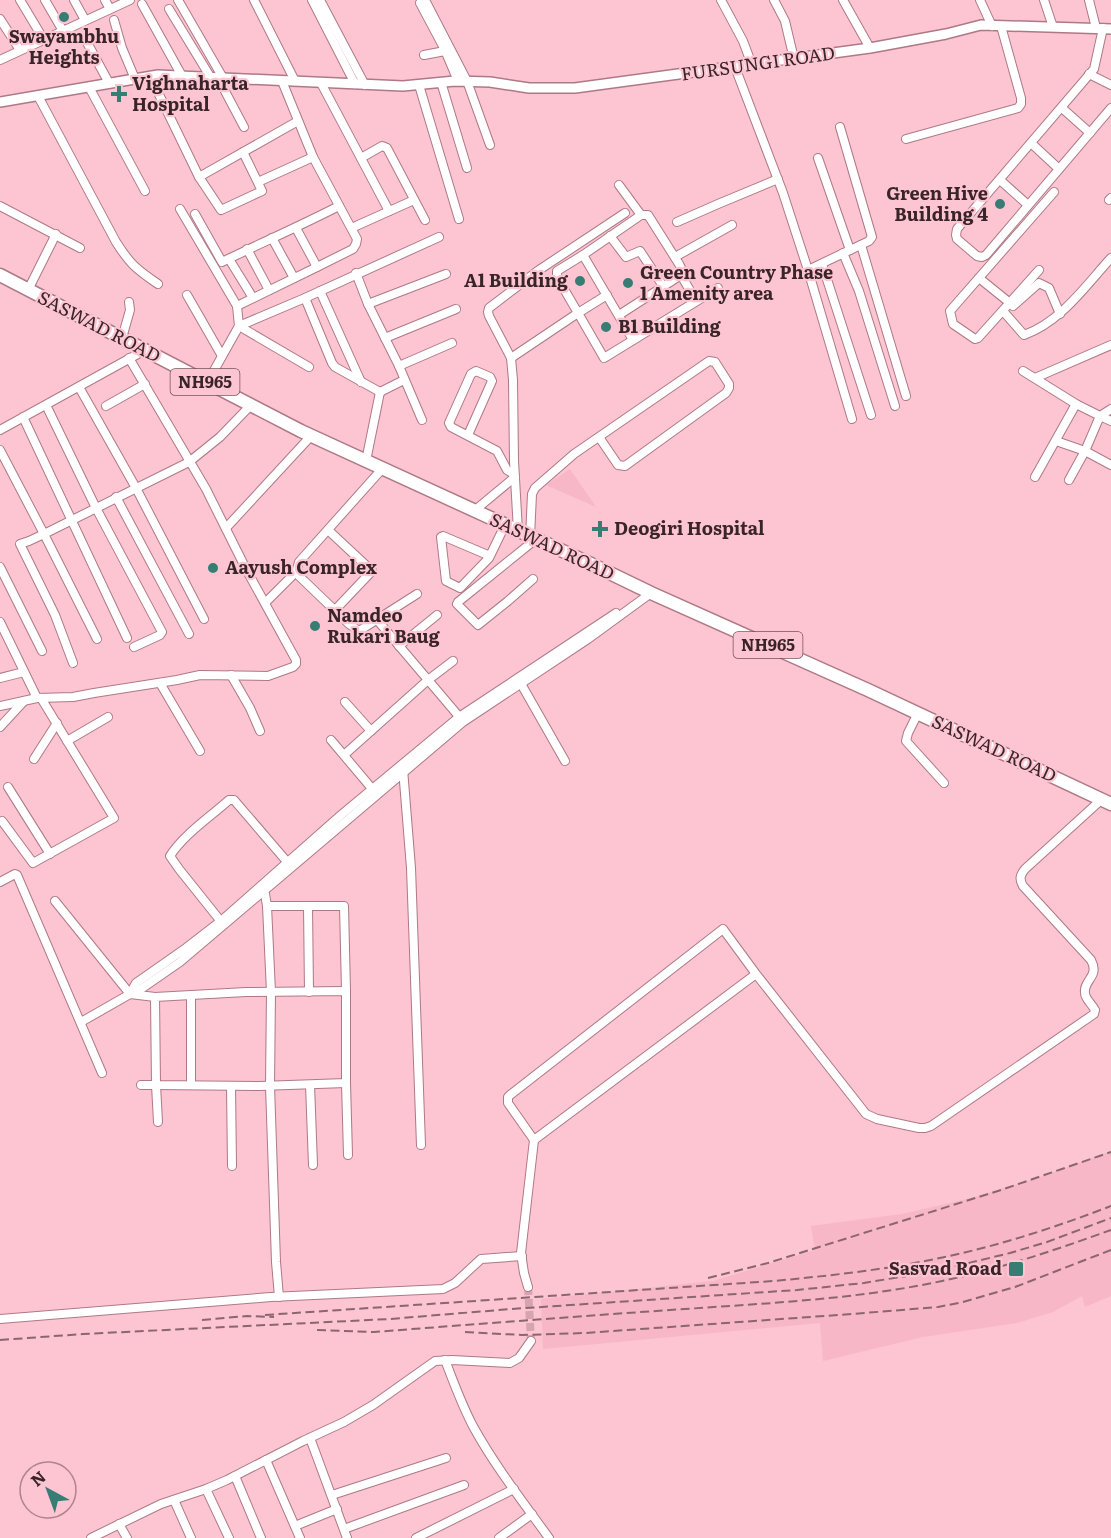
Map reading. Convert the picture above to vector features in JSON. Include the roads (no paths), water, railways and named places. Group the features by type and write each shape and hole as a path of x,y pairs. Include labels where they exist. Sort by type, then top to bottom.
{"highway":[{"name":"SASWAD ROAD","path":"0,276 311,436 918,713 1106,802"}],"street":[{"path":"20,0 44,40"},
{"path":"45,0 63,31"},
{"path":"74,0 85,20"},
{"path":"105,0 110,9"},
{"path":"0,60 130,0"},
{"path":"179,0 244,127"},
{"path":"254,0 295,81"},
{"path":"312,0 360,84"},
{"path":"320,0 360,84"},
{"path":"721,0 743,41 752,65"},
{"path":"774,0 785,21 794,59"},
{"path":"843,0 870,48"},
{"path":"906,140 1018,108 1021,104 1021,98 996,26 980,0"},
{"path":"1044,0 1053,27"},
{"path":"1089,0 1103,28 1094,69 957,229 957,239 977,256 986,255 1111,108"},
{"path":"423,2 445,51 463,81"},
{"path":"423,2 463,81 490,145"},
{"path":"142,4 182,76"},
{"path":"169,9 217,78"},
{"path":"0,19 20,50"},
{"path":"114,20 122,48 135,79"},
{"name":"FURSUNGI ROAD","path":"0,102 158,75 403,86 463,81 490,82 529,88 575,88 870,48 981,25 1103,28"},
{"path":"84,37 109,83"},
{"path":"424,55 445,51"},
{"path":"735,67 778,179 808,270 852,419"},
{"path":"1089,74 1111,85"},
{"path":"150,76 199,177 221,210 262,191 243,152"},
{"path":"237,306 352,249 357,239 313,157 282,81"},
{"path":"321,82 389,211"},
{"path":"441,82 467,168"},
{"path":"419,85 459,219"},
{"path":"89,87 145,191"},
{"path":"38,96 116,242 135,269 158,284"},
{"path":"1062,108 1090,133"},
{"path":"199,177 298,121"},
{"path":"808,270 869,241 872,237 840,127"},
{"path":"1031,143 1059,169"},
{"path":"361,158 382,146 387,148 425,220"},
{"path":"258,182 313,157"},
{"path":"818,158 895,406"},
{"path":"677,222 778,179"},
{"path":"1000,180 1028,205"},
{"path":"619,185 641,215"},
{"path":"1054,192 950,311 953,324 975,339 1039,283 1048,288 1060,314"},
{"path":"356,226 414,200"},
{"path":"0,206 80,248"},
{"path":"195,214 222,262 339,206"},
{"path":"180,209 237,306 239,326 207,382"},
{"path":"518,531 511,358 489,315 489,308 539,270 625,213"},
{"path":"696,301 681,275 681,268 675,257 649,217 645,215 641,215 556,273 604,358 718,288"},
{"path":"675,257 732,225"},
{"path":"296,228 317,267"},
{"path":"28,290 56,234"},
{"path":"610,236 624,256 628,257 640,251 663,286"},
{"path":"239,326 439,237"},
{"path":"272,238 294,278"},
{"path":"861,245 906,396"},
{"path":"247,249 269,290"},
{"path":"583,255 633,340"},
{"path":"229,258 253,298"},
{"path":"1004,312 1024,335 1032,332 1060,314 1111,258"},
{"path":"822,264 871,415"},
{"path":"1004,312 1039,270"},
{"path":"356,273 422,420"},
{"path":"368,304 446,274"},
{"path":"619,315 681,275"},
{"path":"979,278 1010,303"},
{"path":"320,291 361,382"},
{"path":"187,295 222,356"},
{"path":"511,358 607,295"},
{"path":"304,298 335,367 380,392"},
{"path":"122,338 130,310 129,302"},
{"path":"385,338 456,309"},
{"path":"239,326 309,367"},
{"path":"399,366 452,343"},
{"path":"1035,378 1111,345"},
{"path":"0,430 145,350"},
{"path":"0,706 39,698 74,697 200,675 268,676 296,664 296,660 206,489 129,358"},
{"path":"533,579 478,625 457,604 533,538 532,494 535,488 574,454 709,361 715,362 729,384 726,393 625,466 618,465 599,437"},
{"path":"468,435 492,381 490,377 476,371 471,375 449,421 451,427 497,450 507,470 515,475"},
{"path":"1023,371 1076,404 1111,422"},
{"path":"380,392 404,380"},
{"path":"106,406 145,384"},
{"path":"79,387 204,619"},
{"path":"366,461 380,392"},
{"path":"1035,477 1076,404"},
{"path":"46,405 96,508 162,632 134,647"},
{"path":"73,663 55,615 20,544 189,462 220,437 251,405"},
{"path":"1070,480 1100,416 1111,409"},
{"path":"23,417 127,638"},
{"path":"226,528 311,436"},
{"path":"1056,441 1085,451 1111,465"},
{"path":"0,450 97,639"},
{"path":"265,603 297,571 299,562 382,469"},
{"path":"474,511 515,475"},
{"path":"116,497 189,634"},
{"path":"490,556 441,537 446,581 461,588 490,556 505,525"},
{"path":"328,530 372,571 334,610"},
{"path":"0,567 42,651"},
{"path":"297,571 299,576 334,610 359,631 417,594"},
{"path":"81,1022 130,994 136,983 223,923 461,719 649,591"},
{"path":"399,646 437,615"},
{"path":"378,621 461,719"},
{"path":"0,622 39,698 57,723 114,818 33,863 1,821"},
{"path":"344,755 428,680 453,661"},
{"path":"0,678 24,672"},
{"path":"231,675 260,730"},
{"path":"520,681 565,761"},
{"path":"160,683 200,751"},
{"path":"0,727 24,701"},
{"path":"345,702 371,731"},
{"path":"918,713 906,741 944,783"},
{"path":"67,741 108,717"},
{"path":"34,759 57,723"},
{"path":"331,740 375,792"},
{"path":"403,769 411,868 421,1144"},
{"path":"8,787 50,854"},
{"path":"223,923 170,856 189,835 229,800 234,800 289,865"},
{"path":"528,1287 521,1253 534,1140 508,1103 510,1095 723,929 866,1114 877,1119 919,1128 931,1126 1094,1014 1095,1010 1084,991 1094,971 1091,960 1020,880 1025,869 1106,802"},
{"path":"0,882 17,875 102,1073"},
{"path":"263,888 267,906 271,992 270,1086 279,1297"},
{"path":"55,901 130,994 155,997 346,991"},
{"path":"267,906 344,906 348,1155"},
{"path":"308,906 309,993"},
{"path":"534,1140 756,974"},
{"path":"190,995 191,1085"},
{"path":"155,997 158,1122"},
{"path":"141,1085 270,1086 346,1083"},
{"path":"310,1084 313,1165"},
{"path":"231,1086 232,1166"},
{"path":"0,1318 279,1297 442,1289 455,1283 481,1259 522,1256"},
{"path":"92,1538 174,1500 235,1476 344,1422 373,1405 435,1361 510,1363 519,1359 531,1341"},
{"path":"445,1360 474,1429 549,1538"},
{"path":"310,1438 347,1538"},
{"path":"332,1495 446,1458"},
{"path":"266,1460 300,1538"},
{"path":"235,1476 261,1538"},
{"path":"344,1529 464,1485"},
{"path":"206,1489 229,1538"},
{"path":"416,1538 514,1489"},
{"path":"174,1500 191,1538"},
{"path":"295,1526 337,1509"},
{"path":"499,1538 532,1514"},
{"path":"119,1524 127,1538"}],"tunnel":[{"path":"528,1287 531,1341"}],"railway":[{"path":"708,1278 768,1263 1001,1190 1111,1152"},
{"path":"265,1315 774,1281 850,1273 906,1265 973,1251 1111,1206"},
{"path":"0,1340 390,1319 797,1290 864,1283 936,1271 1010,1253 1111,1218"},
{"path":"317,1330 374,1332 782,1302 879,1292 985,1271 1111,1230"},
{"path":"465,1332 522,1335 585,1333 938,1307 1015,1287 1111,1250"},
{"path":"202,1320 247,1316 274,1317"}],"place":[{"name":"Swayambhu Heights","path":"64,17"},
{"name":"Vighnaharta Hospital","path":"119,94"},
{"name":"Green Hive Building 4","path":"1000,204"},
{"name":"A1 Building","path":"580,281"},
{"name":"Green Country Phase 1 Amenity area","path":"628,283"},
{"name":"B1 Building","path":"606,327"},
{"name":"Deogiri Hospital","path":"600,529"},
{"name":"Aayush Complex","path":"213,568"},
{"name":"Namdeo Rukari Baug","path":"315,626"},
{"name":"Sasvad Road","path":"1016,1269"}]}
